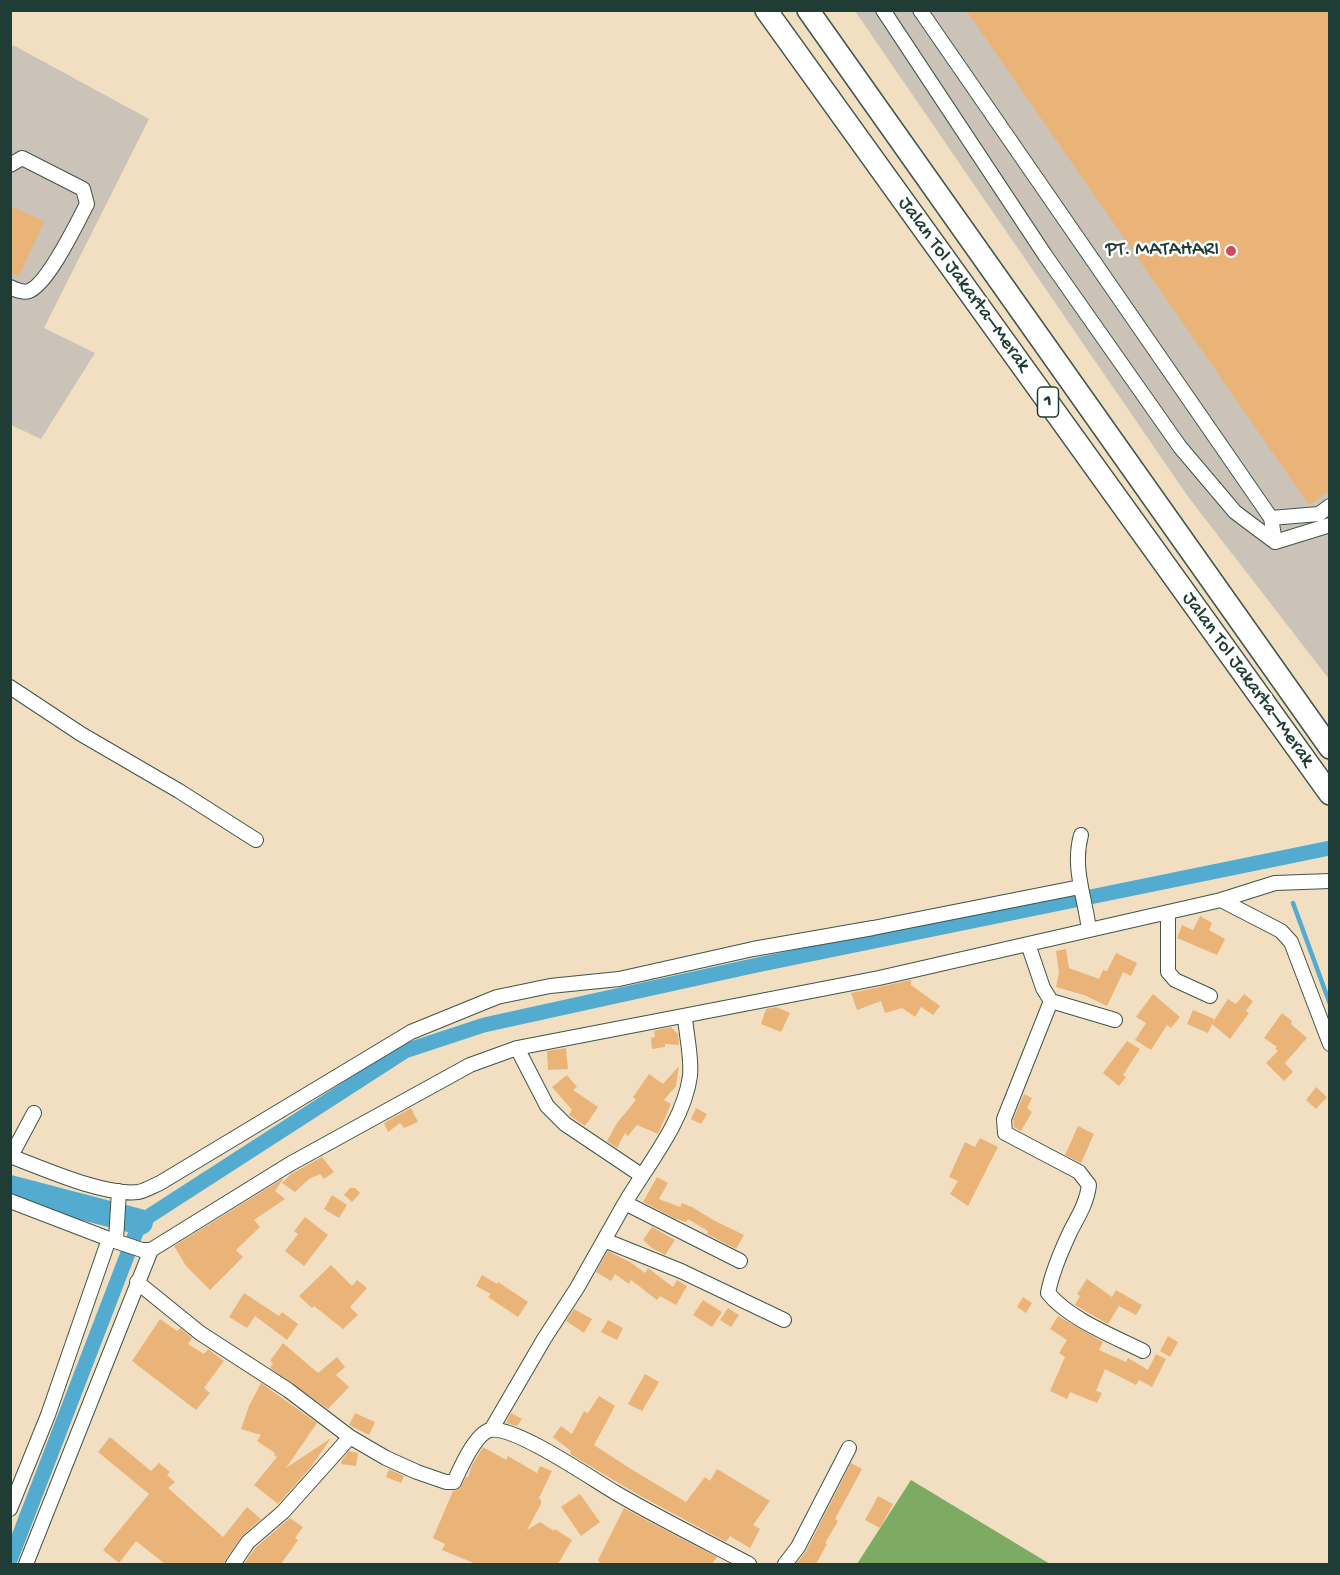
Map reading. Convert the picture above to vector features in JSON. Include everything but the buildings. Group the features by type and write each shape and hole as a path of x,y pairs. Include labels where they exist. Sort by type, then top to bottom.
{"highway":[{"name":"Jalan Tol Jakarta–Merak","path":"766,10 1329,794"},
{"name":"Jalan Tol Jakarta–Merak","path":"808,10 1329,748"}],"street":[{"path":"883,10 1045,255 1180,447 1235,512 1275,542"},
{"path":"920,10 1272,518 1275,542"},
{"path":"10,165 22,158 33,162 83,189 87,204 60,256 39,285 28,291 19,291 10,287"},
{"path":"1272,518 1319,514 1329,506"},
{"path":"1275,542 1329,525"},
{"path":"10,687 81,734 179,791 256,840"},
{"path":"1082,835 1077,850 1081,891 1089,925"},
{"path":"26,1564 137,1282 146,1250 290,1164 470,1065 517,1048 879,978 1028,944 1089,925 1168,912 1221,900 1282,882 1329,881"},
{"path":"34,1113 11,1156 118,1196 139,1192 160,1183 411,1032 497,997 550,986 619,979 753,949 1081,891"},
{"path":"1221,900 1281,931 1290,942 1329,1044"},
{"path":"1168,912 1168,972 1175,980 1210,996"},
{"path":"1028,944 1043,988 1052,1001 1115,1020"},
{"path":"1052,1001 1004,1119 1005,1133 1079,1172 1089,1185 1088,1197 1070,1233 1050,1281 1048,1293 1055,1302 1070,1313 1143,1352"},
{"path":"491,1430 544,1340 578,1288 641,1175 677,1119 690,1074 685,1016"},
{"path":"517,1048 547,1106 565,1124 641,1175"},
{"path":"10,1509 116,1239 118,1196"},
{"path":"10,1201 146,1250"},
{"path":"625,1203 740,1261"},
{"path":"603,1240 681,1271 784,1320"},
{"path":"137,1282 200,1334 288,1390 350,1437 386,1458 417,1472 446,1482 454,1482 474,1444 484,1433 491,1430 507,1432 543,1449 616,1493 749,1564"},
{"path":"233,1564 248,1542 283,1512 350,1437"},
{"path":"785,1564 798,1547 849,1448"}],"shaded area":[{"path":"855,11 1329,11 1329,679 1189,498"},
{"path":"13,45 149,119 44,328 95,353 41,439 11,425 10,52"}],"green space":[{"path":"911,1480 1050,1564 857,1564"}],"waterway":[{"path":"10,1560 140,1222 405,1051 484,1025 757,965 1330,848"},
{"path":"1293,903 1330,1004"},
{"path":"10,1188 140,1222"}],"place":[{"name":"PT. MATAHARI","path":"1231,251"}]}
